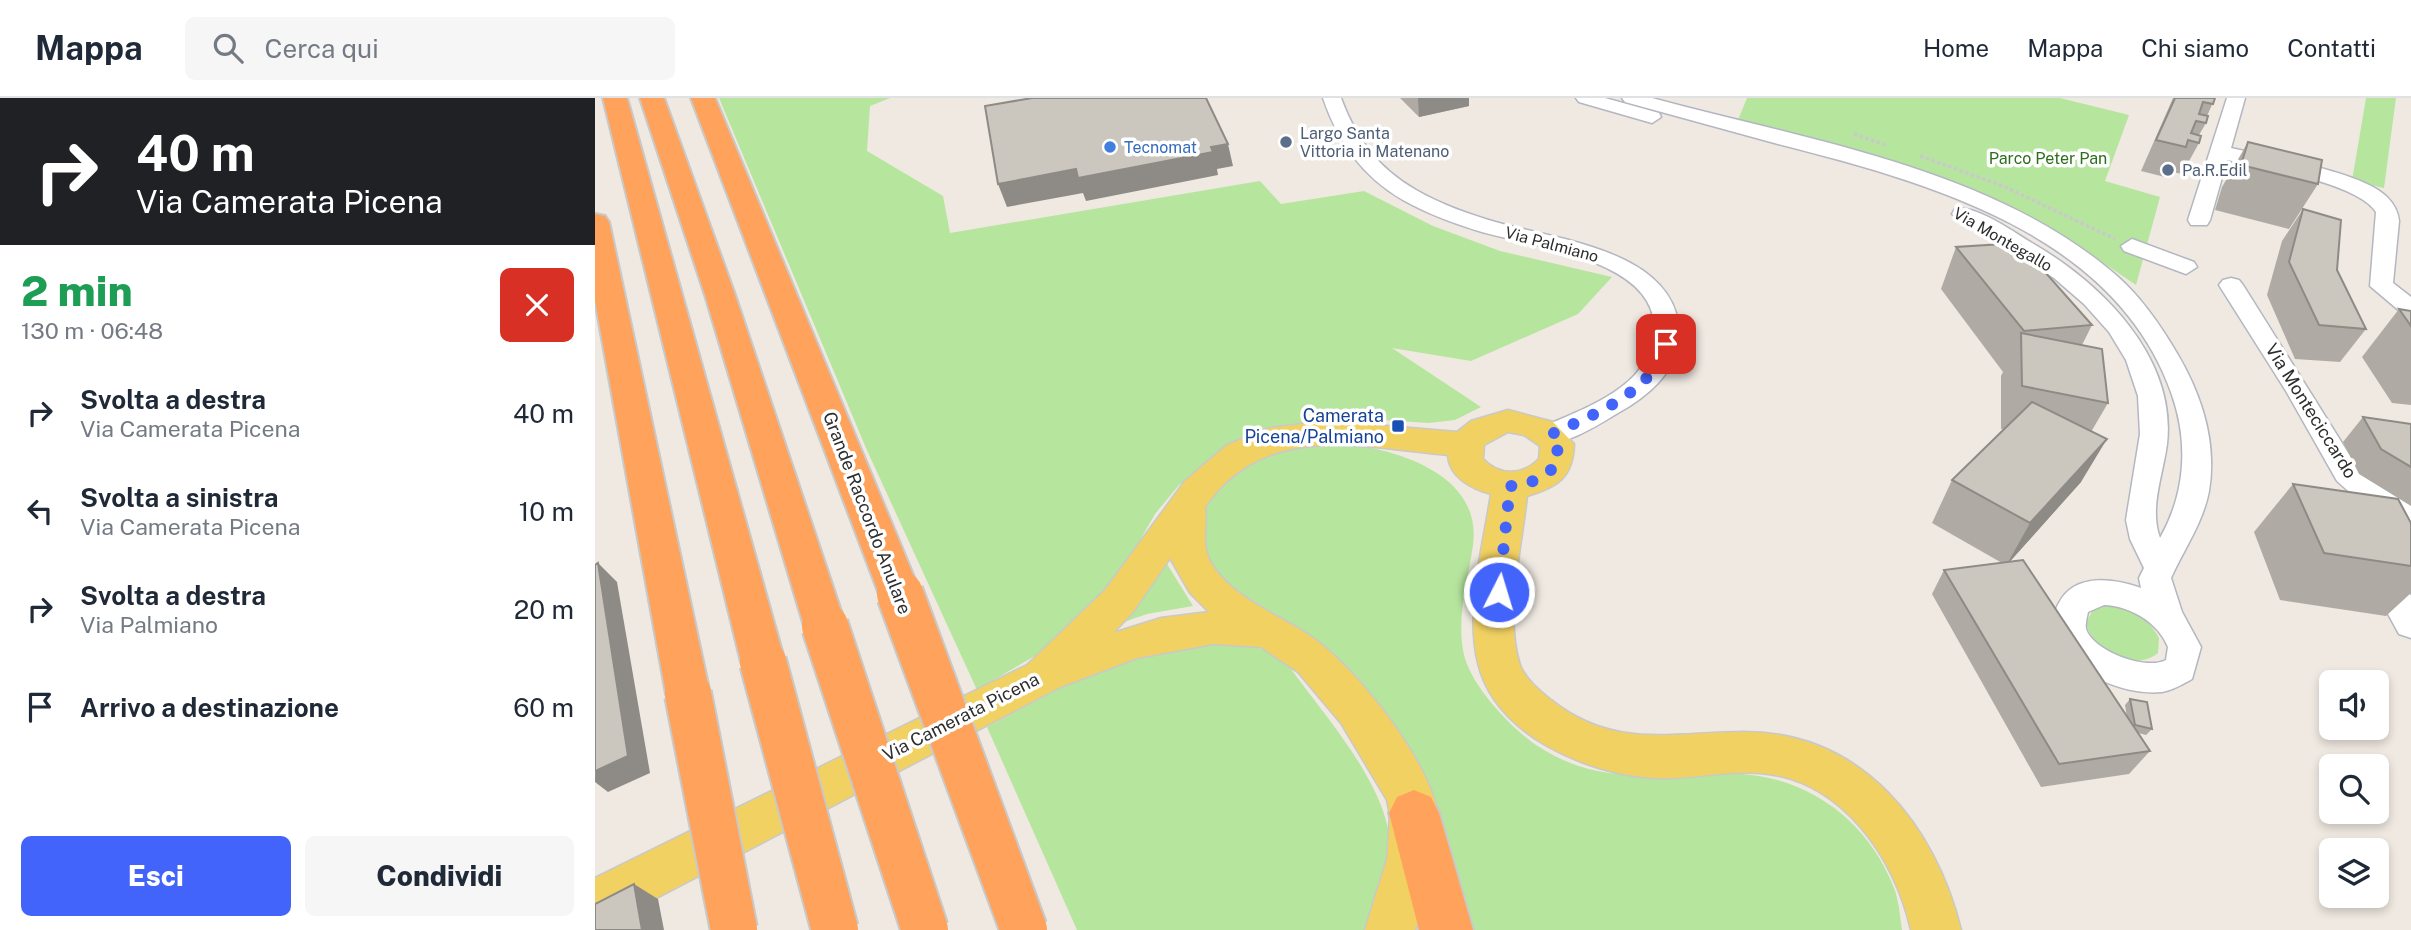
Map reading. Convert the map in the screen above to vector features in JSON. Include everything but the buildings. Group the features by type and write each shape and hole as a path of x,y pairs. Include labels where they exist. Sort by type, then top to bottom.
{"highway":[{"path":"615,98 835,930"},
{"path":"652,98 720,295 824,626 925,930"},
{"name":"Grande Raccordo Anulare","path":"703,98 900,594 1024,930"},
{"path":"595,222 734,930"},
{"path":"1414,813 1432,890 1446,930"}],"main road":[{"path":"1508,422 1537,427 1550,435 1557,444 1558,453 1549,473 1532,482 1510,486 1482,479 1466,462 1466,444 1481,429 1508,422"},
{"name":"Via Camerata Picena","path":"601,899 1042,678 1119,601 1188,509 1198,490 1228,460 1270,440 1339,431 1422,443 1466,444"},
{"path":"1510,486 1495,639 1503,676 1520,700 1571,735 1620,753 1656,758 1757,752 1784,756 1823,771 1864,801 1901,842 1923,881 1937,930"},
{"path":"1188,509 1184,526 1186,544 1198,577 1223,601 1315,662 1351,702 1384,752 1414,813 1405,889 1390,930"},
{"path":"1042,678 1121,645 1171,631 1235,628 1273,632"}],"street":[{"name":"Via Palmiano","path":"1332,98 1343,132 1355,150 1379,175 1401,190 1473,222 1606,259 1636,276 1658,300 1666,318 1668,334 1664,354 1650,374 1622,398 1550,435"},
{"name":"Via Montegallo","path":"1585,98 1676,117 1875,172 1986,204 2061,243 2098,270 2144,316 2181,382 2196,443 2197,475 2183,527 2157,572 2103,592 2088,594 2076,601 2070,611 2070,624 2086,652 2120,673 2140,678 2158,678 2173,673 2183,664 2185,651 2181,637 2171,622 2157,572 2141,527 2141,508 2153,458 2155,431 2153,400 2135,352 2102,309 2076,284 2032,253 1948,207 1875,172"},
{"name":"Via Montegallo","path":"1631,98 1676,117"},
{"path":"2199,220 2236,98"},
{"path":"2220,152 2338,181 2380,200 2387,211 2381,266 2382,286 2411,308"},
{"path":"2032,253 2061,243"},
{"path":"2132,246 2186,267"},
{"name":"Via Monteciccardo","path":"2231,285 2347,474 2365,490 2411,514"},
{"path":"2146,379 2181,382"},
{"path":"2368,548 2411,625"},
{"path":"2103,592 2138,600 2171,622"}],"green space":[{"path":"719,98 890,98 870,106 867,151 943,196 950,233 1260,181 1281,204 1364,191 1433,226 1500,251 1612,277 1578,314 1471,361 1392,348 1481,407 1455,420 1428,423 1369,419 1320,422 1222,452 1179,485 1155,514 1105,601 1055,644 977,690 866,448"},
{"name":"Parco Peter Pan","path":"1747,98 2060,98 2129,115 2105,181 2160,197 2136,285 2056,231 1969,189 1738,120"},
{"path":"2366,98 2396,98 2384,188 2352,181"},
{"path":"1348,444 1392,453 1414,461 1434,471 1452,485 1465,501 1472,521 1473,545 1461,623 1466,663 1491,703 1525,737 1562,759 1611,773 1742,774 1792,785 1814,795 1835,808 1870,843 1894,888 1902,930 1469,930 1451,860 1430,796 1401,736 1381,706 1357,677 1315,640 1226,586 1207,566 1201,554 1198,538 1206,508 1227,480 1241,469 1279,452"},
{"path":"1162,556 1193,606 1147,614 1118,624"},
{"path":"2102,606 2128,610 2149,623 2159,638 2158,653 2148,659 2126,660 2097,643 2086,624 2093,609"},
{"path":"1177,642 1251,645 1277,658 1291,669 1356,758 1382,808 1389,833 1389,866 1371,930 1077,930 987,727 1086,674"}],"place":[{"name":"Largo Santa Vittoria in Matenano","path":"1286,142"},
{"name":"Tecnomat","path":"1110,147"},
{"name":"Pa.R.Edil","path":"2168,170"},
{"name":"Camerata Picena/Palmiano","path":"1398,426"}],"route":[{"path":"1499,592 1510,486 1525,485 1549,473 1556,463 1558,453 1557,444 1550,435 1609,406 1634,389 1659,362 1666,344"}]}
